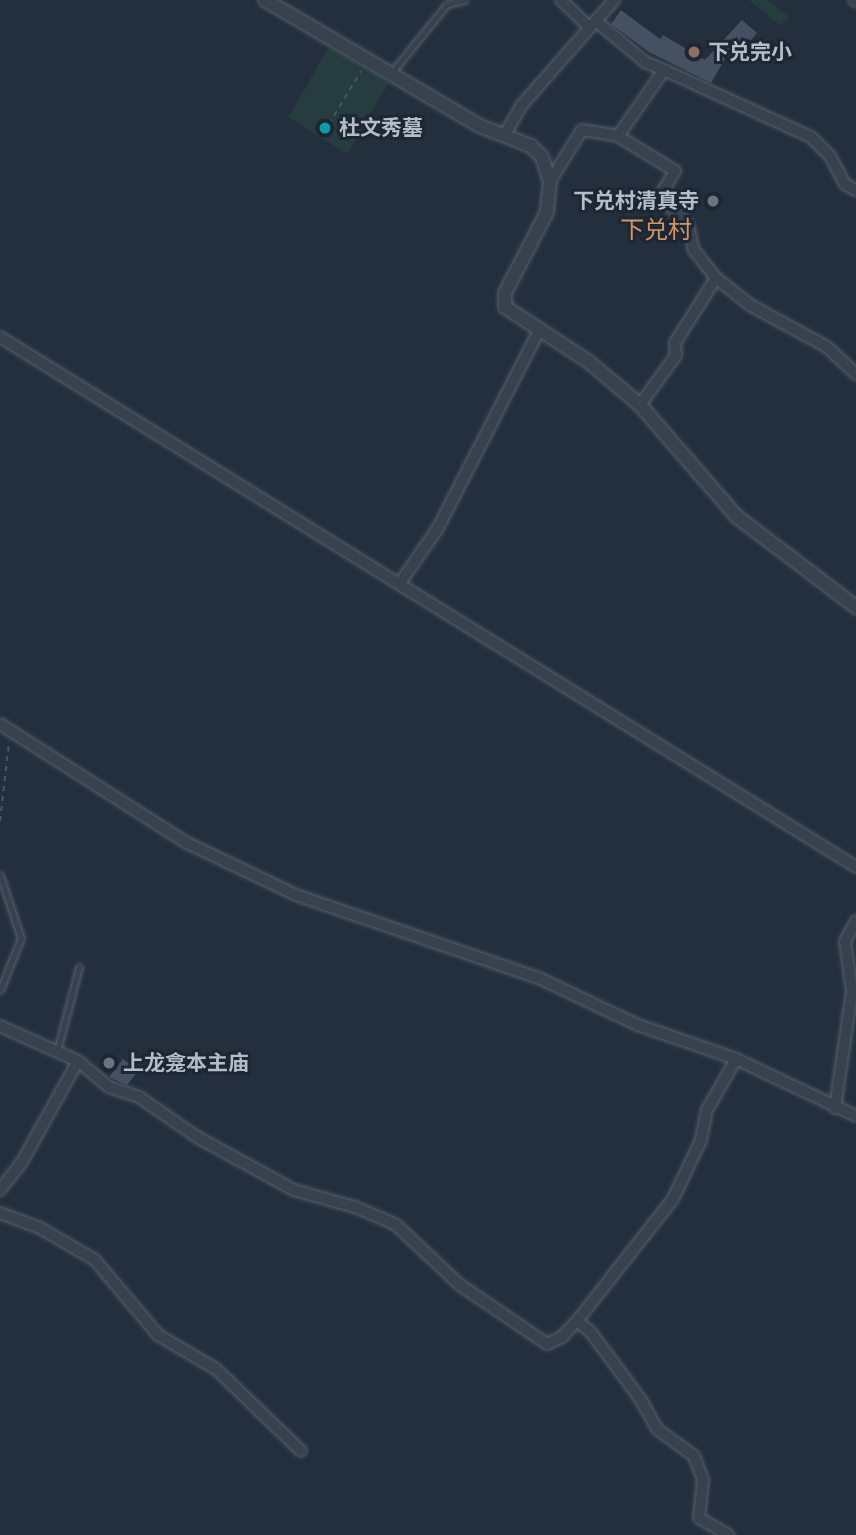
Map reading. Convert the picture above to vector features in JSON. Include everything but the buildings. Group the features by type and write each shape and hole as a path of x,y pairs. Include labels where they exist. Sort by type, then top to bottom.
{"street":[{"path":"265,0 504,136 531,146 542,157 550,181 547,212 503,303 509,312 540,329 640,405 736,516 856,607"},
{"path":"561,0 645,62 811,137 830,156 845,184 856,190"},
{"path":"504,136 521,106 614,0"},
{"path":"618,136 664,70"},
{"path":"550,181 582,130 618,136 675,171 660,196 688,225 694,250 716,278 750,305 827,347 856,374"},
{"path":"640,405 676,355 675,343 716,278"},
{"path":"400,583 438,528 540,329"},
{"path":"0,337 856,867"},
{"path":"5,727 187,843 296,895 541,979 638,1025 736,1059 856,1116"},
{"path":"835,1108 852,991 845,941 856,921"},
{"path":"0,1026 78,1061 109,1087 139,1097 197,1137 293,1190 355,1207 395,1224 460,1285 541,1343 554,1343 577,1321 682,1185 688,1162 701,1140 708,1110 736,1059"},
{"path":"0,1190 22,1162 78,1061"},
{"path":"0,1213 40,1228 95,1260 158,1335 216,1369 301,1451"},
{"path":"577,1321 590,1331 641,1400 657,1429 694,1456 703,1480 699,1518 728,1535"}],"lane":[{"path":"392,72 447,4 465,0"},
{"path":"0,875 21,938 0,990"},
{"path":"57,1051 79,967"}],"path":[{"path":"329,124 370,58"},
{"path":"0,821 5,727"}],"green space":[{"path":"749,0 768,0 790,18 779,25"},
{"name":"杜文秀墓","path":"329,47 389,83 347,154 288,117"}],"place":[{"name":"下兑完小","path":"694,52"},
{"name":"杜文秀墓","path":"325,128"},
{"name":"下兑村清真寺","path":"713,201"},
{"name":"上龙龛本主庙","path":"109,1063"}],"district":[{"name":"下兑村","path":"656,231"}]}
